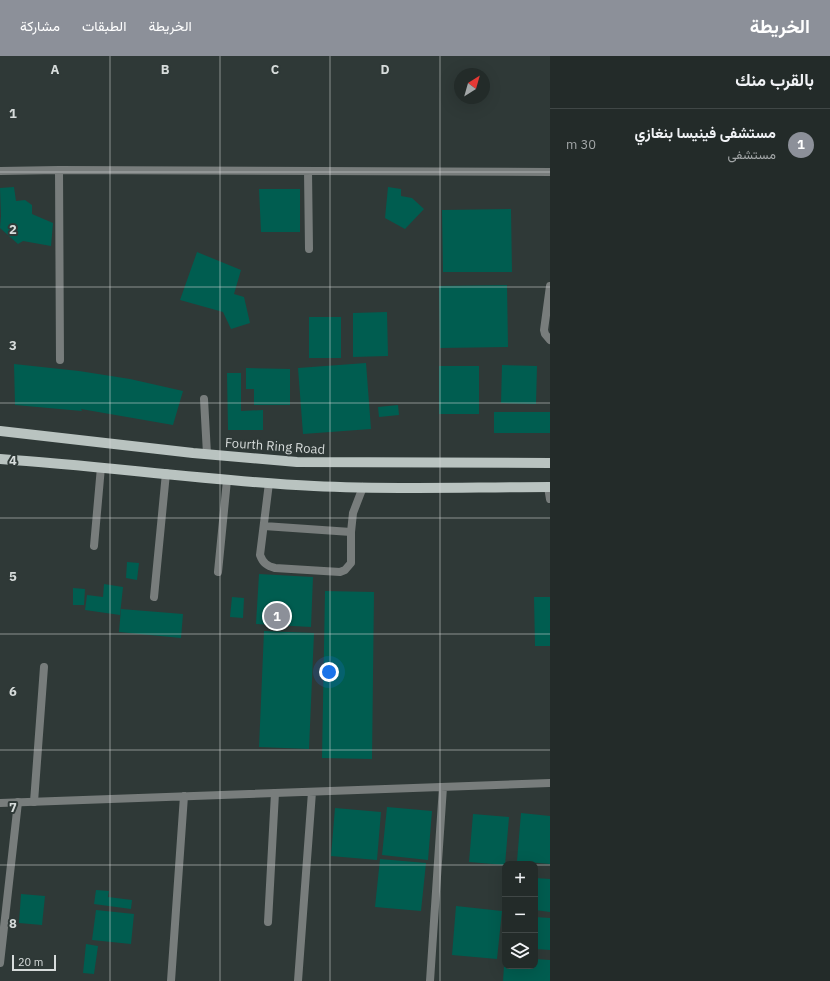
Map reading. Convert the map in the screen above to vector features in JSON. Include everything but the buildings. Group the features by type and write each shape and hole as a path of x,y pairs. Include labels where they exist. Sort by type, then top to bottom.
{"main road":[{"name":"Fourth Ring Road","path":"0,431 207,454 297,462 550,463"},
{"path":"0,459 166,473 227,480 315,486 549,487"}],"street":[{"path":"59,170 60,360"},
{"path":"0,171 550,172"},
{"path":"308,171 309,249"},
{"path":"550,286 544,330 550,340"},
{"path":"204,399 207,454"},
{"path":"94,546 101,467"},
{"path":"154,597 166,473"},
{"path":"218,572 227,480"},
{"path":"269,483 260,555 267,565 275,568 340,572 345,570 351,563 351,532 354,509 363,487"},
{"path":"549,487 550,500"},
{"path":"264,526 351,532"},
{"path":"34,802 44,667"},
{"path":"0,803 550,783"},
{"path":"430,981 443,787"},
{"path":"298,981 312,792"},
{"path":"268,922 275,793"},
{"path":"171,981 184,796"},
{"path":"0,963 18,802"}],"place":[{"name":"مستشفى فينيسا بنغازي","path":"277,616"}]}
